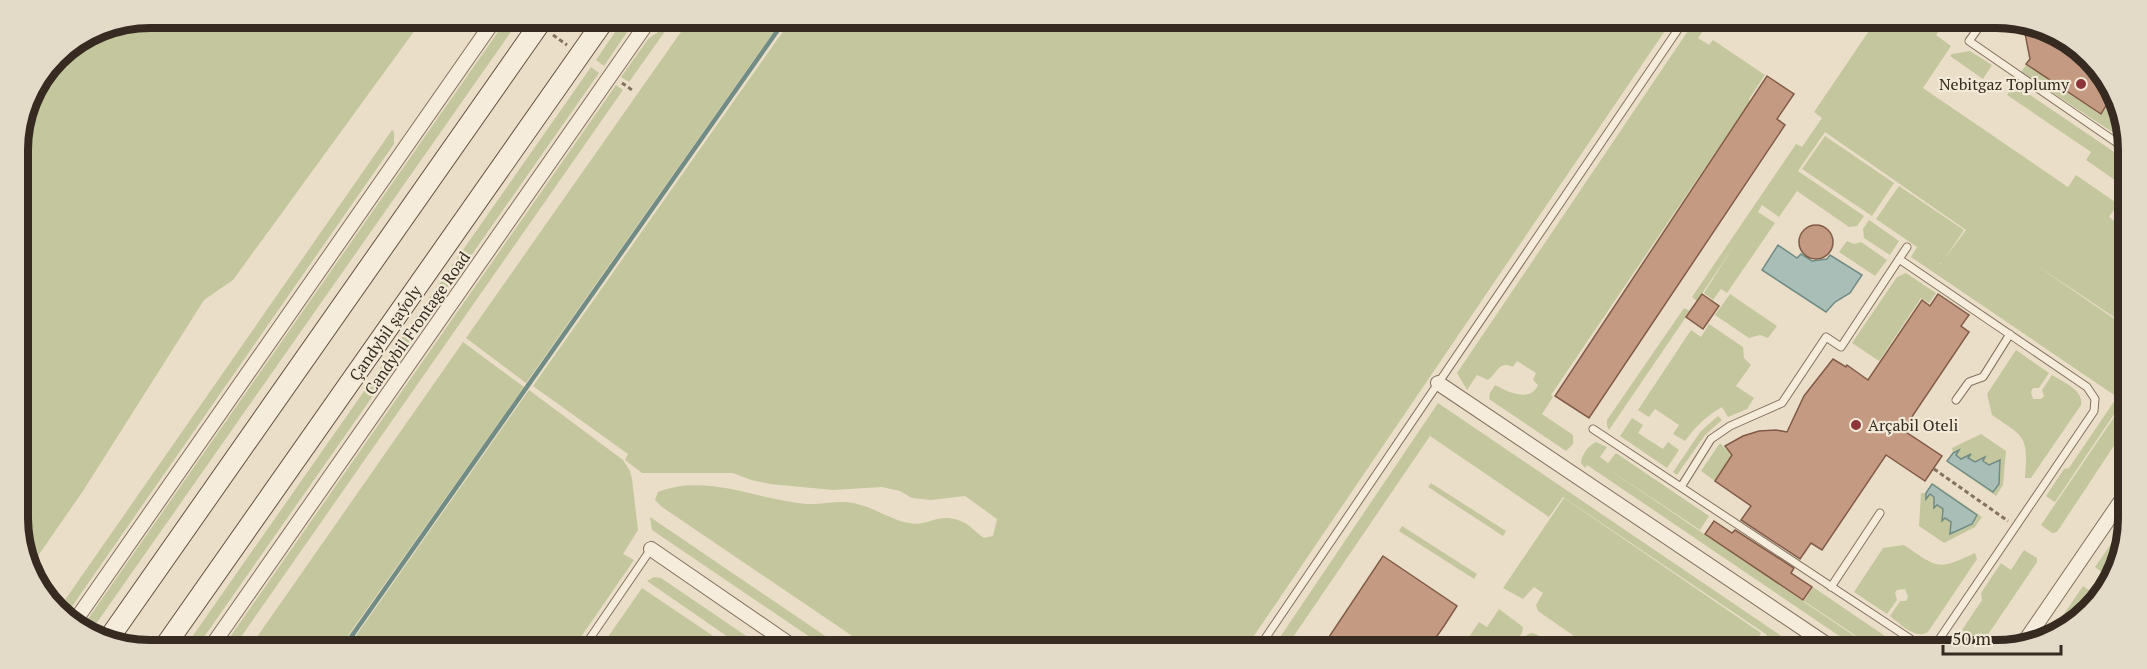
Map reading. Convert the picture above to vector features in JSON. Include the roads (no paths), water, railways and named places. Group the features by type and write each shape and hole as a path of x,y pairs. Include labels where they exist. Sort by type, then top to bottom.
{"main road":[{"path":"112,634 537,28"},
{"name":"Çandybil şaýoly","path":"169,640 599,28"}],"street":[{"path":"78,616 489,28"},
{"name":"Candybil Frontage Road","path":"216,640 644,28"},
{"path":"1438,383 1820,640"},
{"path":"2029,636 2118,505"},
{"path":"651,549 783,640"}],"lane":[{"path":"1264,640 1679,28"},
{"path":"1978,28 1970,41 2118,143"},
{"path":"1681,487 1711,439 1730,426 1782,403 1826,337 1840,347 1907,247"},
{"path":"1899,259 2087,387 2095,406 2094,411 1939,640"},
{"path":"1956,400 1969,381 1983,377 2010,334"},
{"path":"1593,429 1912,640"},
{"path":"1831,587 1880,513"},
{"path":"589,640 651,549"}],"water":[{"path":"1778,245 1797,258 1801,254 1812,261 1827,259 1830,255 1862,275 1850,293 1835,302 1826,312 1762,270"},
{"path":"1959,450 1956,455 1961,459 1971,454 1968,458 1975,462 1985,457 1983,461 1989,465 2000,460 1999,484 1993,492 1947,461 1953,453"},
{"path":"1932,484 1977,515 1972,524 1950,534 1951,522 1945,518 1942,521 1943,509 1937,505 1934,508 1934,497 1930,494 1926,499 1926,493"}],"waterway":[{"path":"349,640 779,28"}],"place":[{"name":"Nebitgaz Toplumy","path":"2081,84"},
{"name":"Arçabil Oteli","path":"1856,425"}]}
